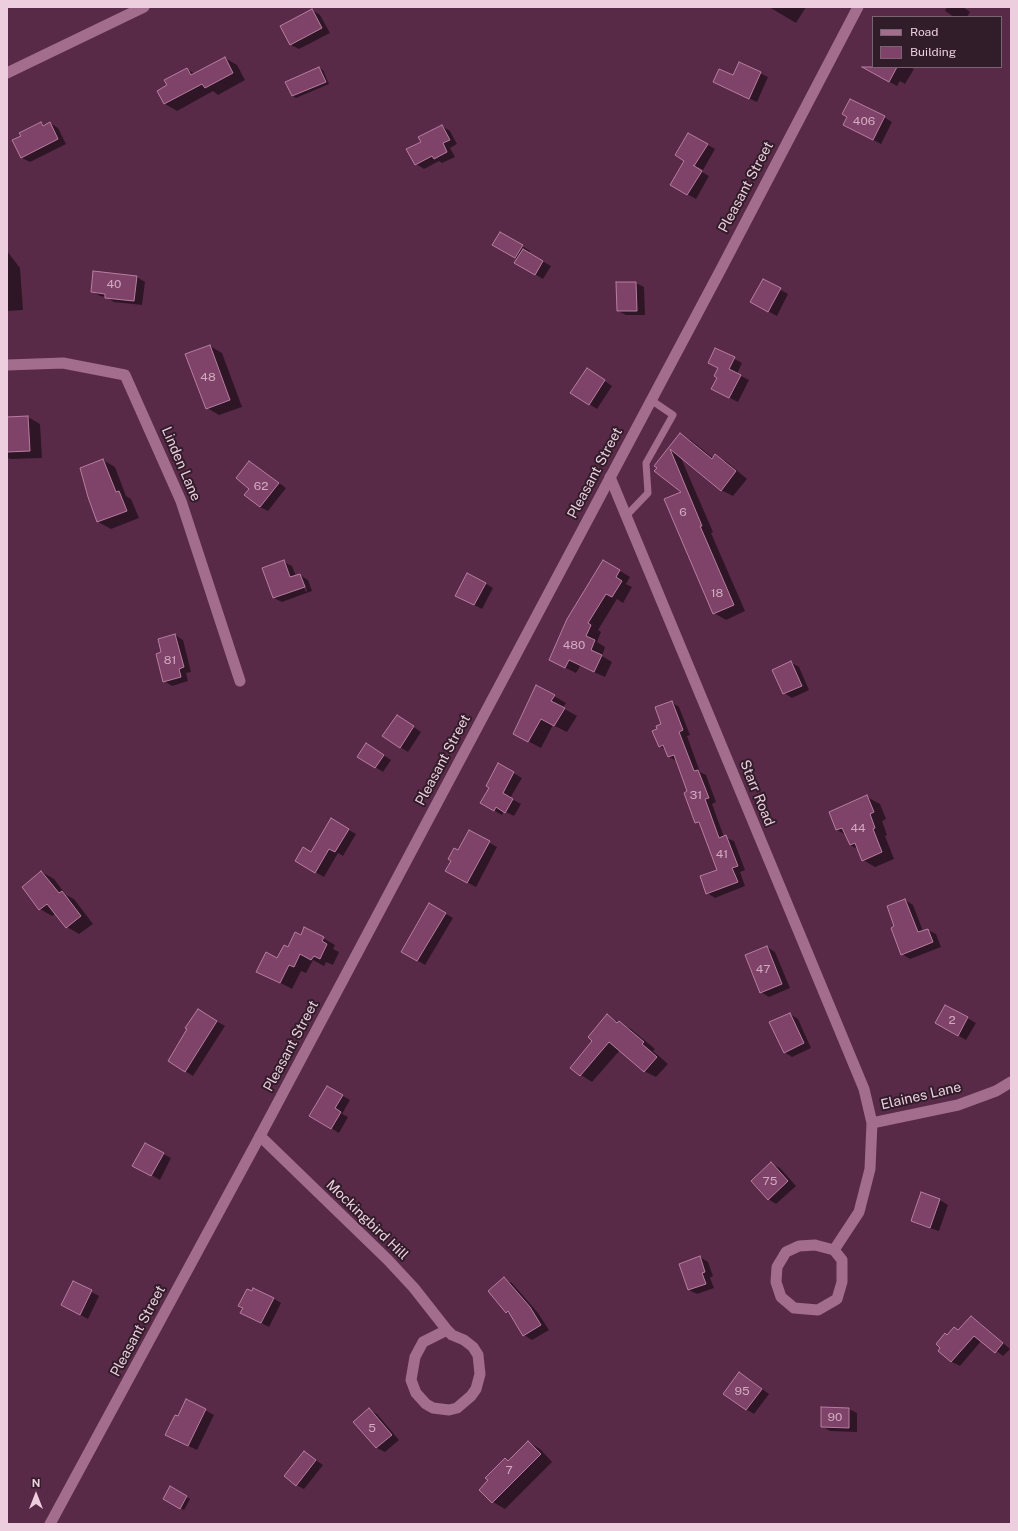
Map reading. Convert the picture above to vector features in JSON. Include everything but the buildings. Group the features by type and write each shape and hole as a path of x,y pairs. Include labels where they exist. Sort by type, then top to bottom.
{"street":[{"path":"7,73 144,7"},
{"name":"Pleasant Street","path":"50,1524 260,1136 858,7"},
{"name":"Linden Lane","path":"7,365 63,363 125,375 182,501 240,681"},
{"name":"Starr Road","path":"610,477 864,1089 872,1123"},
{"name":"Elaines Lane","path":"834,1250 859,1212 870,1169 872,1123 958,1105 996,1091 1011,1082"},
{"name":"Mockingbird Hill","path":"260,1136 388,1260 414,1288 452,1335 464,1340 474,1347 478,1355 480,1374 479,1382 471,1396 457,1408 449,1410 437,1409 426,1404 416,1393 411,1380 415,1357 423,1342 447,1330"},
{"path":"815,1245 834,1250 842,1260 842,1282 837,1299 818,1310 794,1308 781,1297 776,1282 776,1274 777,1267 786,1252 799,1246 815,1245"}],"lane":[{"path":"626,516 648,493 646,463 673,414 650,400"}]}
